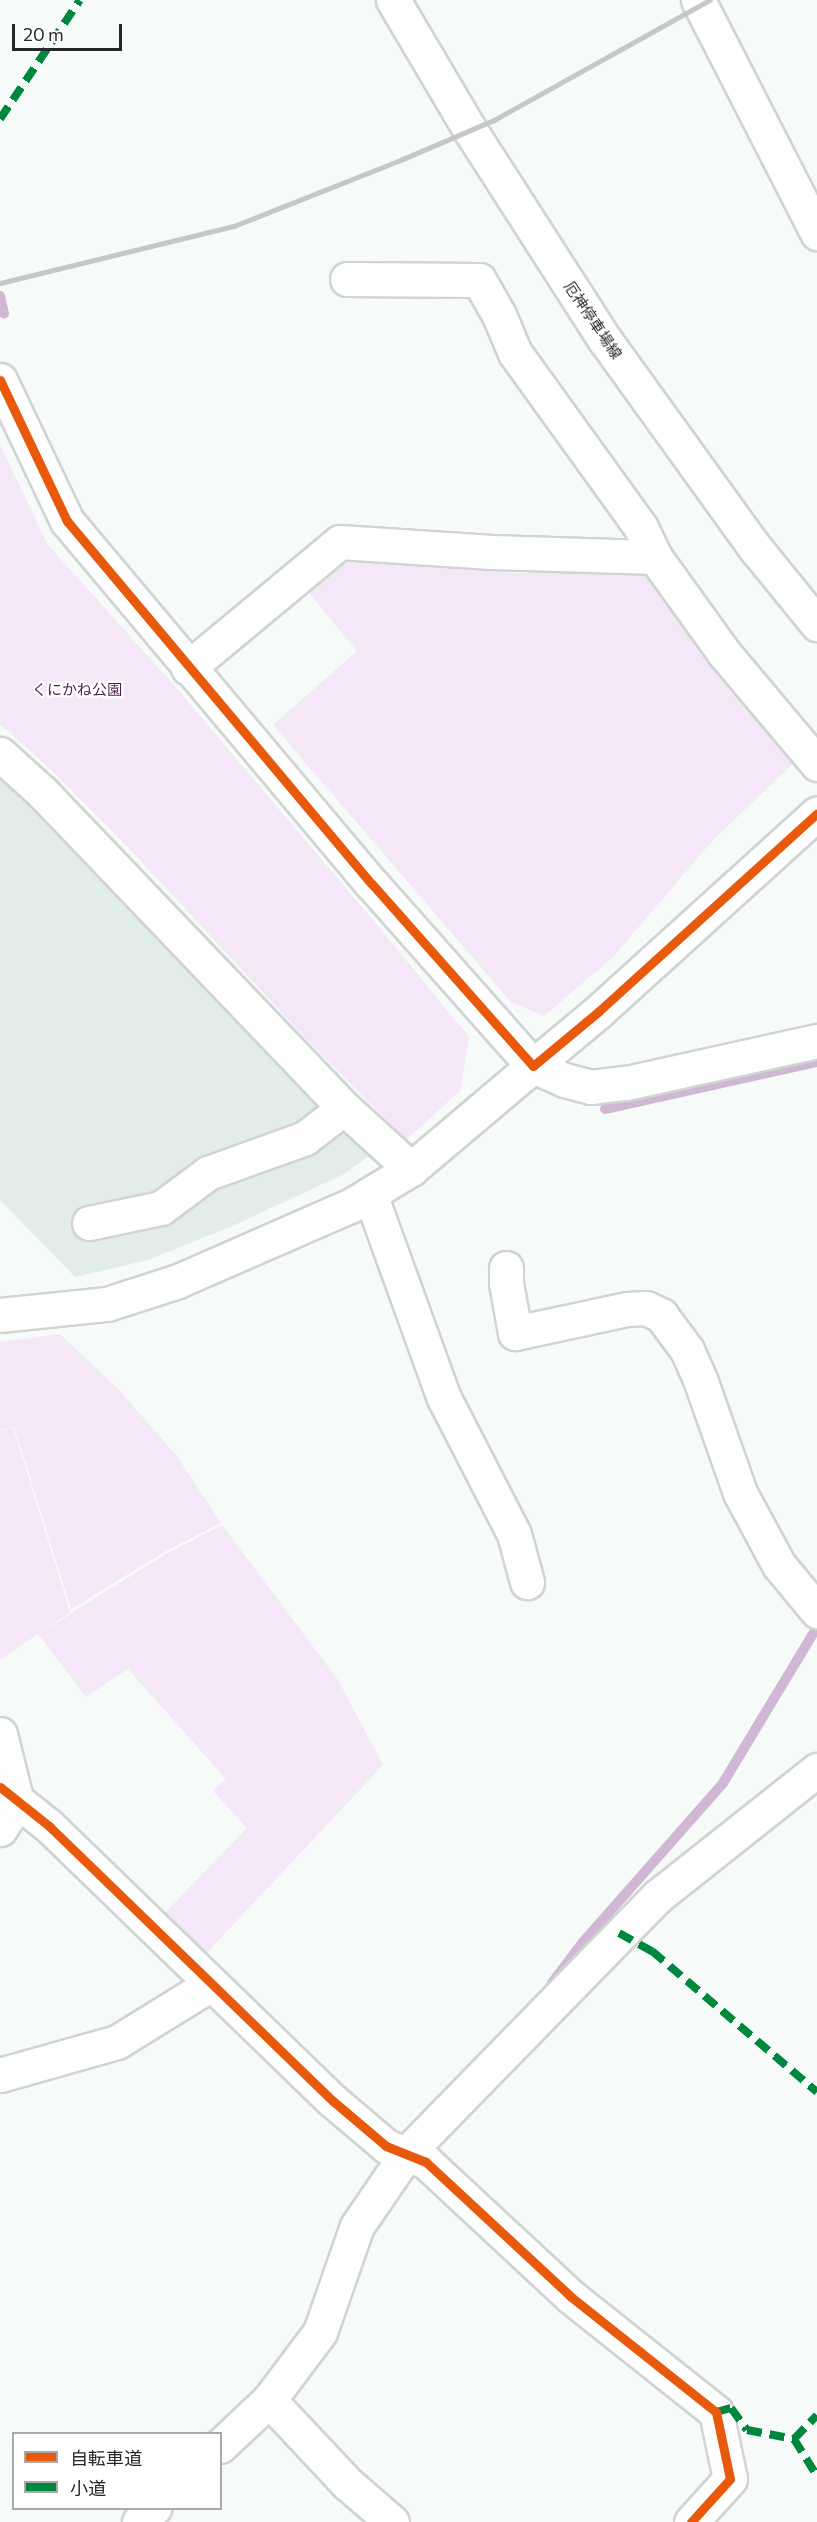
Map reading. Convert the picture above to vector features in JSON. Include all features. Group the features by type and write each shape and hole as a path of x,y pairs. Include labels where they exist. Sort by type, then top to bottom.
{"street":[{"name":"厄神停車場線","path":"393,0 470,130 605,340 756,549 817,624"},
{"path":"698,0 817,233"},
{"path":"347,279 479,280 499,315 515,353 641,528 655,556 724,653 817,764"},
{"path":"0,380 67,521 188,668 372,884 533,1066 565,1080 591,1087 626,1083 817,1041"},
{"path":"188,668 340,542 492,552 655,556"},
{"path":"0,754 43,793 344,1108 411,1169"},
{"path":"0,1315 107,1304 178,1281 350,1206 411,1169 599,1011 817,813"},
{"path":"89,1223 161,1208 208,1173 305,1138 344,1108"},
{"path":"370,1194 444,1398 514,1534 527,1582"},
{"path":"506,1268 506,1282 515,1333 627,1309 646,1308 661,1316 687,1350 740,1493 779,1565 817,1611"},
{"path":"0,1734 6,1806 49,1826 333,2101 387,2146 426,2162 570,2296 716,2412 730,2479 691,2522"},
{"path":"222,2444 269,2400 320,2332 357,2226 407,2153 658,1896 817,1770"},
{"path":"0,2075 117,2042 211,1984"},
{"path":"269,2400 348,2484 392,2522"},
{"path":"139,2522 152,2510"}],"shaded area":[{"path":"0,734 31,759 395,1139 376,1159 368,1157 344,1174 237,1224 148,1260 75,1277 0,1200"}],"green space":[{"name":"くにかね公園","path":"0,445 48,545 172,683 469,1037 460,1091 406,1140 306,1039 130,849 49,768 0,724"},
{"path":"347,559 512,573 595,573 652,577 796,761 713,840 613,957 544,1016 511,1002 273,725 357,651 305,588 327,566"},
{"path":"60,1334 120,1391 176,1455 221,1523 164,1552 71,1609 14,1426 0,1430 0,1342"},
{"path":"13,1427 70,1612 0,1660 0,1431"},
{"path":"222,1525 338,1680 383,1765 201,1959 161,1917 247,1828 213,1791 226,1779 128,1669 86,1697 38,1634 166,1554"}],"waterway":[{"path":"0,296 4,314"},
{"path":"605,1109 817,1062"},
{"path":"552,1983 583,1942 723,1783 817,1627"}],"railway":[{"path":"0,283 234,226 403,159 494,120 710,0"}],"marked path":[{"path":"0,119 80,0"},
{"path":"619,1933 652,1951 817,2092"},
{"path":"716,2412 731,2408 747,2430 794,2439 817,2476"},
{"path":"794,2439 817,2415"}],"cycle path":[{"path":"0,380 67,521 372,884 533,1066 599,1011 817,813"},
{"path":"0,1787 49,1826 333,2101 386,2146 426,2162 570,2296 716,2412 730,2479 691,2522"}]}
